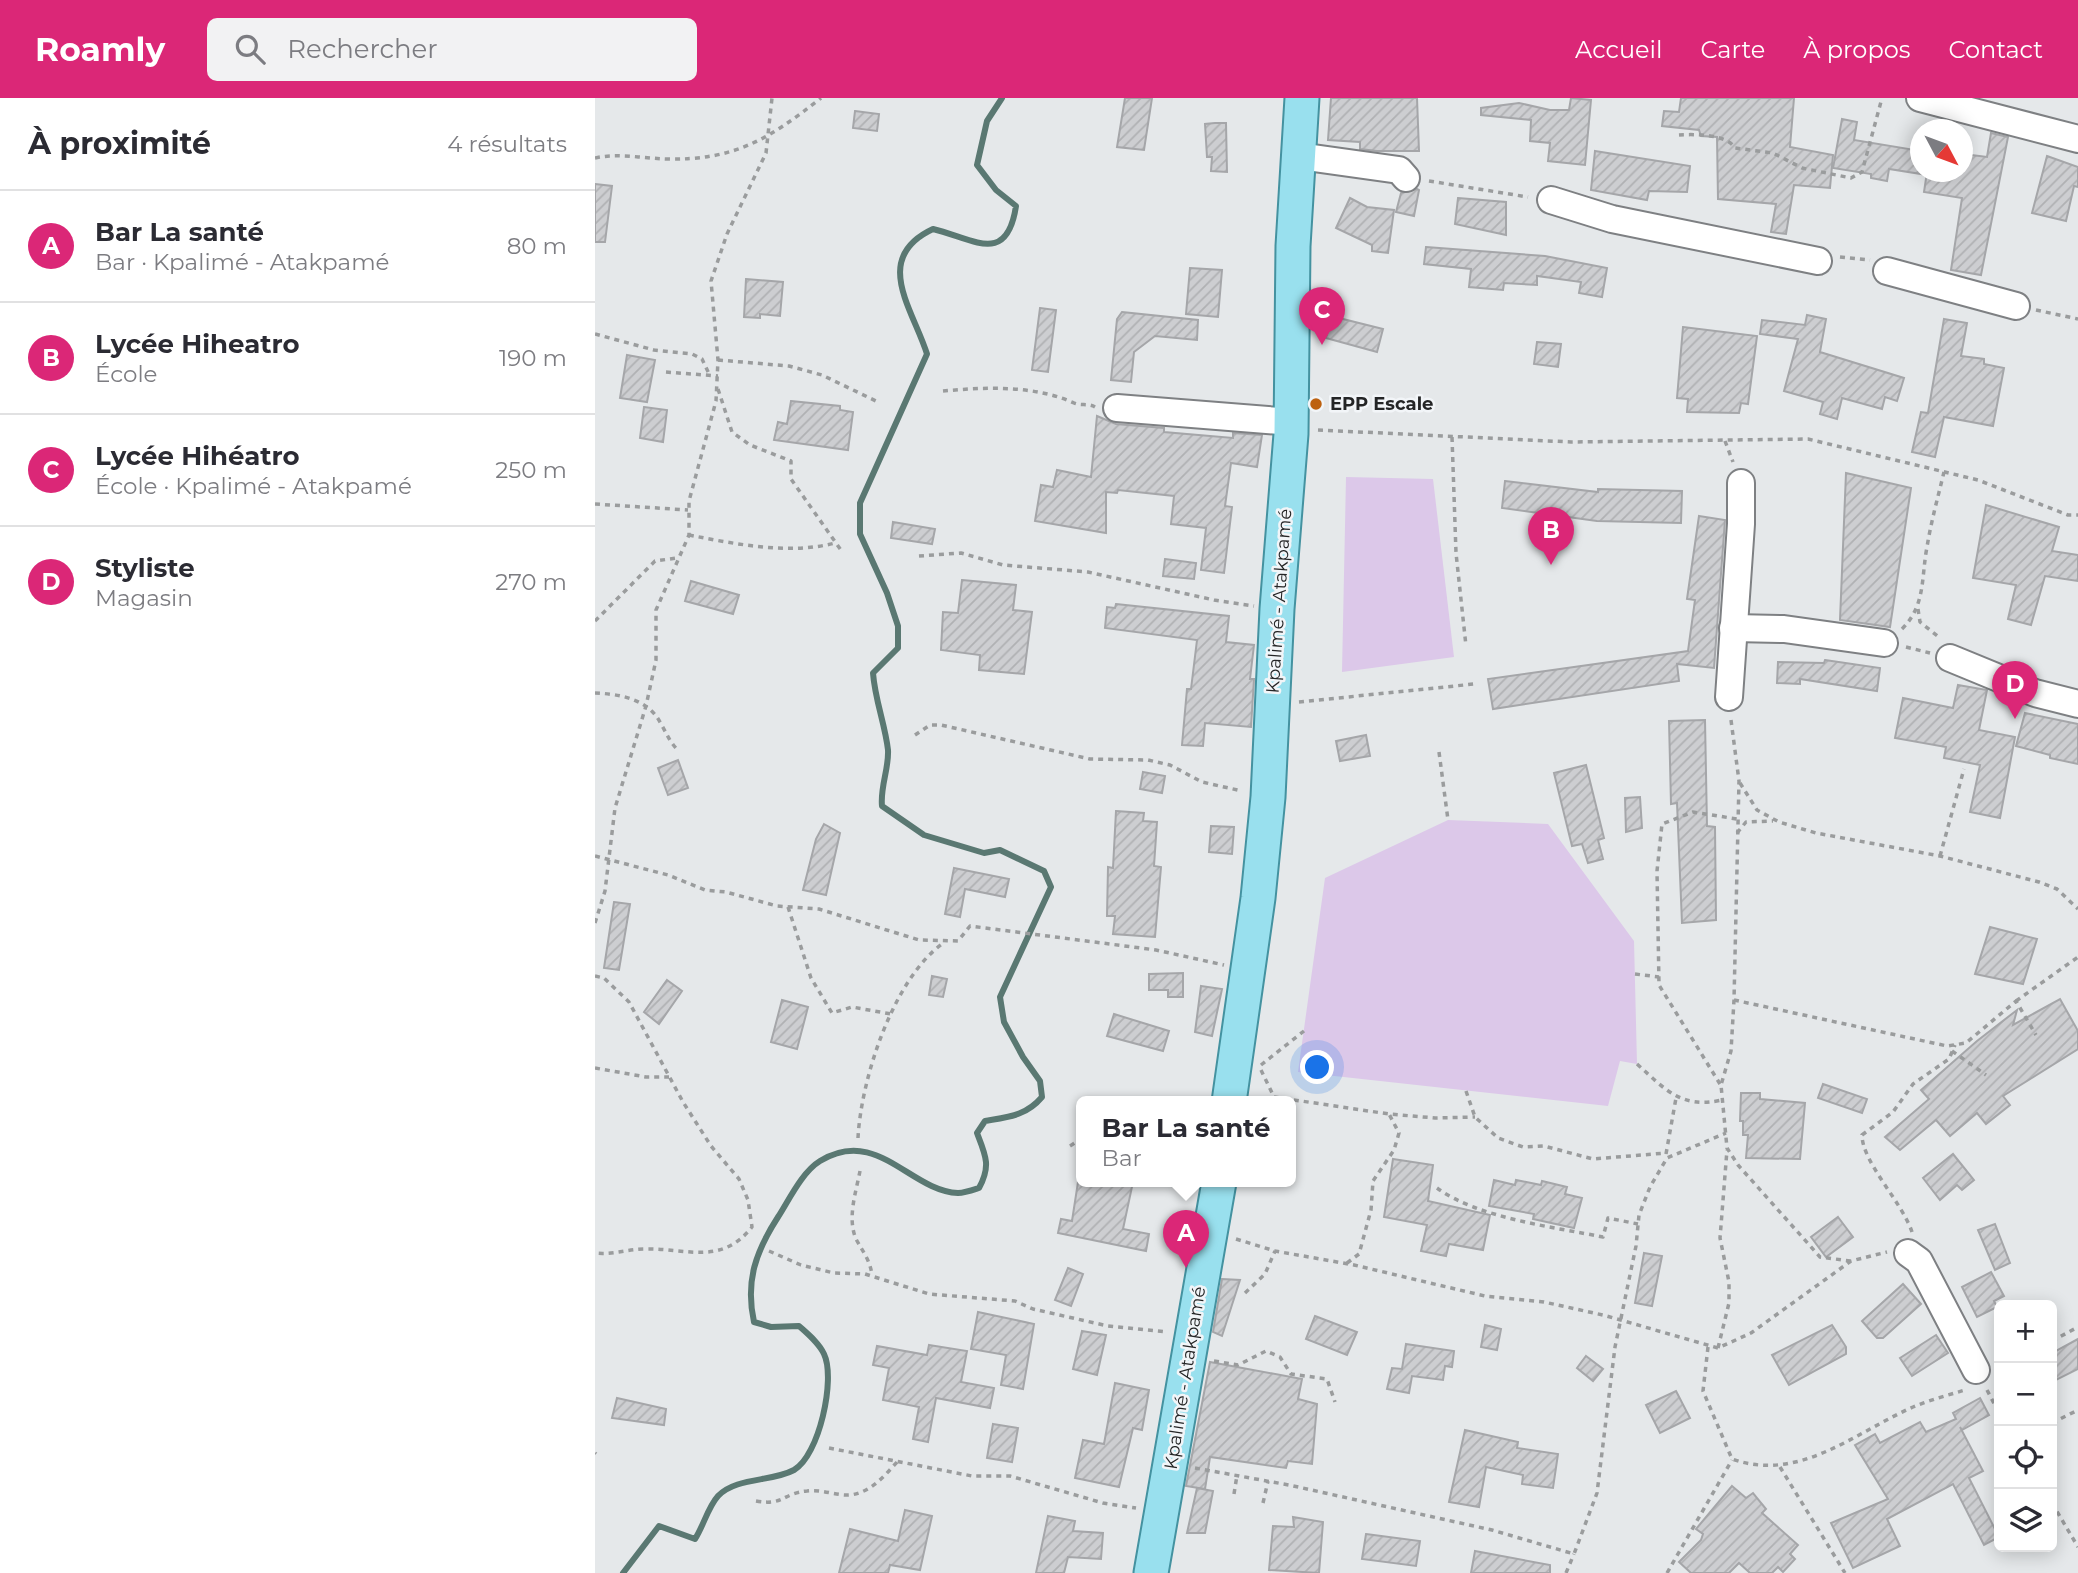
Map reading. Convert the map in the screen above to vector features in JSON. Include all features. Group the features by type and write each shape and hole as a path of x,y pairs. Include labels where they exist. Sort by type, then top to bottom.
{"main road":[{"name":"Kpalimé - Atakpamé","path":"1231,1096 1248,1056 1247,970 1268,797 1276,609 1291,428 1293,246 1302,98"},
{"name":"Kpalimé - Atakpamé","path":"1151,1573 1218,1187"}],"street":[{"path":"1920,98 2078,139"},
{"path":"1300,156 1399,170 1406,178"},
{"path":"1551,200 1612,219 1818,261"},
{"path":"1887,271 2016,306"},
{"path":"1117,408 1291,428"},
{"path":"1729,697 1741,524 1741,483"},
{"path":"1733,628 1784,629 1884,643"},
{"path":"1950,658 2035,693 2078,704"},
{"path":"1908,1253 1919,1261 1974,1378"}],"path":[{"path":"595,923 605,891 615,808 646,706 656,660 656,610 689,535 688,510 717,387 718,360 711,281 732,222 766,153 772,98"},
{"path":"595,158 703,158 726,155 766,139 821,98"},
{"path":"1679,135 1693,134 1729,141 1735,148 1773,153 1802,169 1851,177 1862,172 1882,98"},
{"path":"1406,178 1551,200"},
{"path":"1818,261 1832,256 1868,259 1887,271"},
{"path":"2016,306 2078,319"},
{"path":"595,334 654,351 692,354 702,359 710,376"},
{"path":"718,360 789,366 822,375 876,401"},
{"path":"666,372 718,376"},
{"path":"717,387 732,432 750,445 791,461 791,480 843,553"},
{"path":"943,391 977,388 1033,390 1061,395 1077,405 1117,408"},
{"path":"1291,428 1571,442 1808,439 1978,480 2069,515 2078,515"},
{"path":"1452,437 1456,553 1466,646"},
{"path":"1884,643 1907,624 1918,607 1924,588 1927,546 1944,472"},
{"path":"595,504 688,510"},
{"path":"689,535 758,546 818,548 835,543"},
{"path":"919,556 961,553 1003,565 1088,572 1217,600 1276,609"},
{"path":"595,621 655,561 677,558"},
{"path":"1918,607 1920,622 1944,642 1950,658"},
{"path":"1884,643 1950,658"},
{"path":"1273,703 1474,684"},
{"path":"595,693 619,694 646,706 657,716 679,751"},
{"path":"1718,1348 1729,1303 1729,1282 1720,1238 1727,1148 1721,1085 1731,1051 1739,781 1729,697"},
{"path":"915,735 930,724 941,725 1090,760 1148,760 1170,765 1202,782 1268,797"},
{"path":"1439,752 1448,820"},
{"path":"1940,856 1964,769"},
{"path":"1739,781 1757,810 1779,821 1816,833 1940,856 2057,889 2078,909"},
{"path":"1721,1085 1659,985 1657,871 1662,824 1693,812 1737,819"},
{"path":"1736,835 1746,822 1761,819 1779,821"},
{"path":"595,856 668,875 705,890 726,892 788,907 819,909 898,935 943,943 958,941 970,926 1156,950 1247,970"},
{"path":"788,907 811,978 832,1013 852,1007 891,1014"},
{"path":"858,1138 863,1097 891,1014 926,955 943,943"},
{"path":"1734,1000 1879,1033 1955,1045 1966,1043 2078,957"},
{"path":"1635,974 1659,977"},
{"path":"595,976 604,978 629,1002 711,1146 739,1178 748,1200 752,1227 740,1242 716,1251 687,1254 663,1248 638,1249 615,1255 595,1253"},
{"path":"2016,1002 2036,1035"},
{"path":"1273,1096 1248,1056 1304,1031"},
{"path":"1727,1148 1738,1165 1820,1257 1851,1261 1895,1250 1908,1253 1912,1231 1862,1149 1862,1135 1893,1112 1913,1084 1949,1059 1955,1045"},
{"path":"1952,1051 1986,1075"},
{"path":"1637,1064 1676,1098 1700,1105 1722,1100"},
{"path":"595,1068 646,1077 670,1077"},
{"path":"1466,1091 1475,1117 1498,1138 1523,1147 1544,1146 1593,1159 1666,1156 1726,1133"},
{"path":"1566,1573 1597,1493 1613,1358 1638,1224 1650,1187 1666,1156 1674,1122 1676,1098"},
{"path":"1296,1100 1389,1114 1436,1118 1475,1117"},
{"path":"1346,1263 1359,1254 1371,1210 1373,1181 1394,1150 1399,1133 1389,1114"},
{"path":"1070,1146 1076,1142"},
{"path":"860,1171 852,1218 855,1236 871,1261 872,1276"},
{"path":"1437,1188 1464,1204 1507,1217 1603,1237 1608,1218 1638,1224"},
{"path":"1210,1232 1275,1251 1346,1263 1485,1296 1543,1302 1622,1320 1718,1348 1751,1333 1851,1261"},
{"path":"769,1251 801,1265 834,1273 872,1276 929,1294 1015,1301 1033,1309 1189,1347 1238,1365 1266,1351 1280,1357 1291,1374 1327,1379 1335,1402"},
{"path":"1245,1293 1265,1274 1275,1251"},
{"path":"2057,1338 2078,1327"},
{"path":"1708,1347 1703,1391 1732,1459 1753,1467 1780,1467 1803,1463 1974,1378"},
{"path":"2057,1420 2078,1410"},
{"path":"829,1448 972,1476 1010,1476 1103,1503 1162,1511"},
{"path":"1667,1573 1732,1459"},
{"path":"756,1501 774,1505 804,1491 825,1490 849,1495 876,1485 898,1461"},
{"path":"1172,1464 1268,1480 1492,1530 1574,1554"},
{"path":"1780,1467 1845,1573"},
{"path":"1234,1494 1237,1475"},
{"path":"1263,1503 1268,1480"},
{"path":"2057,1512 2078,1547"}],"shaded area":[{"path":"1346,477 1433,479 1454,657 1342,672"},
{"path":"1448,820 1548,824 1634,941 1637,1064 1620,1061 1608,1106 1298,1072 1325,878"}],"building":[{"path":"1125,98 1152,98 1144,150 1117,147"},
{"path":"1331,98 1417,98 1419,151 1360,149 1360,142 1328,140"},
{"path":"1571,98 1591,100 1585,165 1548,161 1550,143 1530,141 1531,120 1481,115 1481,108 1519,103 1550,110 1569,110"},
{"path":"1681,98 1794,98 1790,147 1833,155 1830,188 1794,185 1786,234 1771,232 1776,204 1718,199 1717,137 1701,136 1699,130 1662,126 1664,111 1679,112"},
{"path":"855,111 879,114 877,131 853,128"},
{"path":"1842,119 1857,122 1854,140 1910,149 1910,172 1889,169 1887,181 1871,178 1871,174 1833,168"},
{"path":"1226,123 1227,172 1211,171 1212,157 1207,157 1205,124"},
{"path":"1991,133 2008,137 1981,275 1951,270 1962,198 1924,192 1926,182 1973,182 1973,155 1987,157"},
{"path":"1595,151 1690,166 1687,192 1649,191 1647,200 1591,190"},
{"path":"2047,156 2078,167 2078,187 2074,186 2066,221 2032,213"},
{"path":"595,184 612,186 605,242 595,242"},
{"path":"1417,189 1414,216 1396,212 1401,193"},
{"path":"1350,198 1367,207 1394,210 1388,253 1372,251 1372,245 1336,228"},
{"path":"1458,198 1506,202 1506,235 1455,224"},
{"path":"1426,247 1545,256 1607,268 1602,297 1579,293 1581,282 1537,276 1537,285 1504,283 1503,290 1469,287 1471,269 1424,264"},
{"path":"1190,268 1222,270 1218,317 1186,314"},
{"path":"746,279 783,282 780,316 760,314 760,318 744,317"},
{"path":"1040,308 1056,310 1048,372 1032,370"},
{"path":"1122,312 1198,320 1197,340 1155,336 1134,352 1131,382 1111,380 1117,319"},
{"path":"1807,315 1826,319 1820,352 1904,378 1897,401 1885,397 1882,409 1842,398 1837,419 1820,414 1823,402 1784,391 1798,339 1760,334 1762,320 1805,325"},
{"path":"1331,316 1383,329 1377,352 1326,338"},
{"path":"1944,319 1967,323 1961,356 1984,359 1984,364 2004,368 1993,426 1944,417 1935,457 1912,452 1921,412 1928,413"},
{"path":"1683,327 1757,336 1748,404 1741,403 1739,413 1687,412 1688,399 1677,398"},
{"path":"1537,342 1561,344 1558,367 1534,364"},
{"path":"627,355 655,360 647,402 620,398"},
{"path":"791,401 840,406 840,410 853,412 848,450 774,440 778,422 787,424"},
{"path":"644,407 667,410 663,442 640,438"},
{"path":"1097,416 1116,424 1164,428 1164,432 1233,438 1233,433 1262,435 1257,467 1231,463 1225,506 1232,507 1224,573 1201,570 1206,528 1171,524 1174,496 1118,490 1117,493 1106,492 1106,533 1035,521 1041,485 1053,487 1057,470 1091,477"},
{"path":"1846,473 1911,488 1890,627 1840,620"},
{"path":"1505,481 1598,492 1598,489 1682,491 1681,523 1597,521 1502,508"},
{"path":"1986,505 2059,527 2052,551 2078,555 2078,581 2045,576 2031,625 2008,619 2016,585 1973,578"},
{"path":"1699,516 1725,520 1714,668 1677,664 1679,681 1493,709 1488,679 1688,651 1695,600 1687,599"},
{"path":"893,522 935,529 932,544 891,538"},
{"path":"1165,559 1196,563 1194,579 1163,576"},
{"path":"962,580 1016,585 1013,610 1032,612 1024,674 979,670 980,655 941,650 943,612 958,613"},
{"path":"691,581 739,595 733,614 685,601"},
{"path":"1116,604 1229,616 1226,642 1254,645 1250,679 1254,679 1251,727 1205,723 1203,746 1182,745 1187,689 1191,689 1197,640 1105,628 1107,607 1115,608"},
{"path":"1825,660 1880,668 1877,691 1800,679 1800,684 1777,683 1778,662 1824,663"},
{"path":"1958,685 1987,690 1979,730 2015,737 2000,818 1970,812 1980,765 1944,758 1946,747 1895,738 1903,698 1953,708"},
{"path":"2025,713 2078,724 2078,764 2016,746"},
{"path":"1705,720 1707,826 1715,827 1716,920 1682,923 1677,803 1671,804 1669,721"},
{"path":"1366,735 1370,756 1340,761 1336,741"},
{"path":"678,760 688,788 668,795 658,768"},
{"path":"1586,765 1604,838 1598,840 1603,859 1588,863 1582,844 1572,846 1554,773"},
{"path":"1143,772 1165,776 1162,793 1140,789"},
{"path":"1640,797 1642,828 1626,832 1625,798"},
{"path":"1116,811 1144,813 1143,821 1157,822 1154,866 1161,867 1155,937 1113,934 1115,916 1107,916 1108,867 1113,868"},
{"path":"824,824 840,833 826,895 803,890 816,839"},
{"path":"1211,826 1234,827 1232,854 1209,852"},
{"path":"954,868 1009,879 1005,897 965,889 960,917 945,914"},
{"path":"614,902 630,904 619,970 604,968"},
{"path":"1990,927 2037,939 2023,984 1975,974"},
{"path":"1183,973 1183,997 1168,997 1168,990 1149,990 1149,974"},
{"path":"932,976 947,979 943,997 929,995"},
{"path":"667,980 682,991 659,1024 644,1012"},
{"path":"1201,986 1222,989 1212,1036 1195,1032"},
{"path":"2060,999 2078,1031 2078,1049 2003,1096 2010,1105 1986,1124 1977,1113 1950,1136 1936,1120 1900,1150 1885,1137 1929,1099 1921,1090 1977,1041 2017,1010 2013,1025"},
{"path":"782,1000 808,1007 797,1049 771,1042"},
{"path":"1114,1014 1169,1031 1163,1051 1107,1036"},
{"path":"1823,1084 1867,1099 1862,1113 1818,1098"},
{"path":"1741,1093 1760,1093 1760,1099 1805,1103 1800,1159 1746,1158 1748,1135 1743,1135 1743,1121 1740,1121"},
{"path":"1953,1154 1974,1180 1962,1190 1957,1185 1940,1200 1923,1178"},
{"path":"1393,1159 1433,1165 1428,1201 1490,1215 1483,1250 1449,1244 1446,1256 1421,1251 1427,1225 1384,1217"},
{"path":"1494,1180 1515,1185 1516,1180 1541,1185 1542,1181 1567,1187 1565,1194 1582,1198 1574,1228 1533,1219 1534,1214 1489,1206"},
{"path":"1077,1187 1132,1187 1123,1229 1149,1234 1146,1251 1058,1233 1061,1219 1072,1221"},
{"path":"1838,1217 1853,1237 1826,1257 1811,1237"},
{"path":"1995,1224 2010,1263 1995,1270 1978,1230"},
{"path":"1644,1253 1662,1256 1652,1306 1635,1303"},
{"path":"1068,1268 1083,1274 1071,1306 1055,1300"},
{"path":"1991,1272 2004,1296 1994,1300 1994,1308 1977,1317 1962,1287"},
{"path":"1222,1279 1240,1280 1222,1336 1213,1332"},
{"path":"1903,1284 1921,1304 1883,1338 1877,1338 1862,1321"},
{"path":"978,1312 1034,1324 1023,1389 1001,1385 1006,1355 971,1349"},
{"path":"1315,1316 1357,1332 1347,1355 1306,1339"},
{"path":"1485,1325 1501,1329 1497,1350 1481,1347"},
{"path":"1832,1325 1846,1347 1846,1354 1789,1385 1772,1355"},
{"path":"1082,1331 1106,1335 1097,1375 1073,1369"},
{"path":"1936,1335 1948,1353 1912,1376 1900,1358"},
{"path":"2078,1339 2078,1369 2057,1380 2057,1363 2057,1350"},
{"path":"1406,1344 1454,1351 1452,1367 1445,1366 1443,1380 1412,1376 1409,1393 1387,1389 1392,1368 1402,1369"},
{"path":"929,1345 967,1351 961,1382 994,1388 990,1408 936,1398 928,1442 913,1439 919,1407 883,1400 889,1368 873,1365 877,1346 927,1355"},
{"path":"1586,1356 1603,1369 1593,1381 1577,1368"},
{"path":"1210,1362 1302,1379 1298,1399 1317,1404 1312,1464 1288,1461 1286,1468 1210,1457 1205,1489 1186,1486"},
{"path":"1115,1383 1149,1390 1142,1430 1133,1428 1119,1487 1075,1478 1083,1440 1104,1444"},
{"path":"1676,1391 1690,1418 1660,1433 1646,1405"},
{"path":"617,1398 666,1409 664,1425 612,1418"},
{"path":"1980,1398 1989,1415 1962,1430 1960,1427 1983,1471 1969,1478 1994,1527 1994,1540 1984,1545 1953,1484 1887,1519 1900,1546 1853,1568 1831,1523 1888,1499 1855,1445 1875,1434 1880,1443 1920,1422 1926,1432 1956,1419 1953,1413"},
{"path":"993,1424 1018,1428 1012,1462 987,1458"},
{"path":"1465,1430 1518,1442 1517,1448 1558,1454 1553,1488 1522,1484 1523,1475 1486,1467 1479,1507 1449,1502"},
{"path":"1732,1486 1746,1498 1753,1493 1766,1509 1762,1513 1798,1545 1790,1554 1795,1559 1783,1572 1778,1567 1772,1573 1750,1573 1739,1563 1729,1573 1691,1573 1679,1562 1701,1540 1703,1534 1696,1529"},
{"path":"1197,1488 1213,1491 1205,1533 1187,1533"},
{"path":"905,1510 932,1516 920,1570 890,1565 888,1573 839,1573 850,1529 898,1541"},
{"path":"1048,1516 1075,1521 1073,1531 1103,1533 1101,1559 1068,1557 1064,1573 1036,1573"},
{"path":"1293,1517 1323,1522 1319,1573 1269,1570 1273,1526 1294,1527"},
{"path":"1366,1534 1420,1541 1416,1566 1362,1559"},
{"path":"1475,1551 1550,1565 1550,1573 1471,1573"}],"waterway":[{"path":"623,1573 659,1526 695,1539 718,1496 734,1486 794,1470 803,1462 818,1434 828,1381 824,1354 799,1326 771,1327 754,1322 751,1293 758,1254 807,1172 820,1161 840,1152 859,1151 876,1155 941,1190 958,1193 979,1188 986,1167 985,1155 977,1133 985,1121 1023,1112 1042,1097 1040,1081 1004,1022 1000,997 1051,887 1044,871 1000,850 984,853 924,835 882,806 888,750 873,673 898,648 898,626 887,593 860,534 860,503 927,354 901,286 900,269 904,254 914,241 933,229 987,244 997,242 1005,236 1012,225 1016,206 996,190 977,165 987,121 1002,98"}],"place":[{"name":"Lycée Hihéatro","path":"1322,345"},
{"name":"EPP Escale","path":"1316,404"},
{"name":"Lycée Hiheatro","path":"1551,565"},
{"name":"Styliste","path":"2015,719"},
{"name":"Bar La santé","path":"1186,1268"}]}
